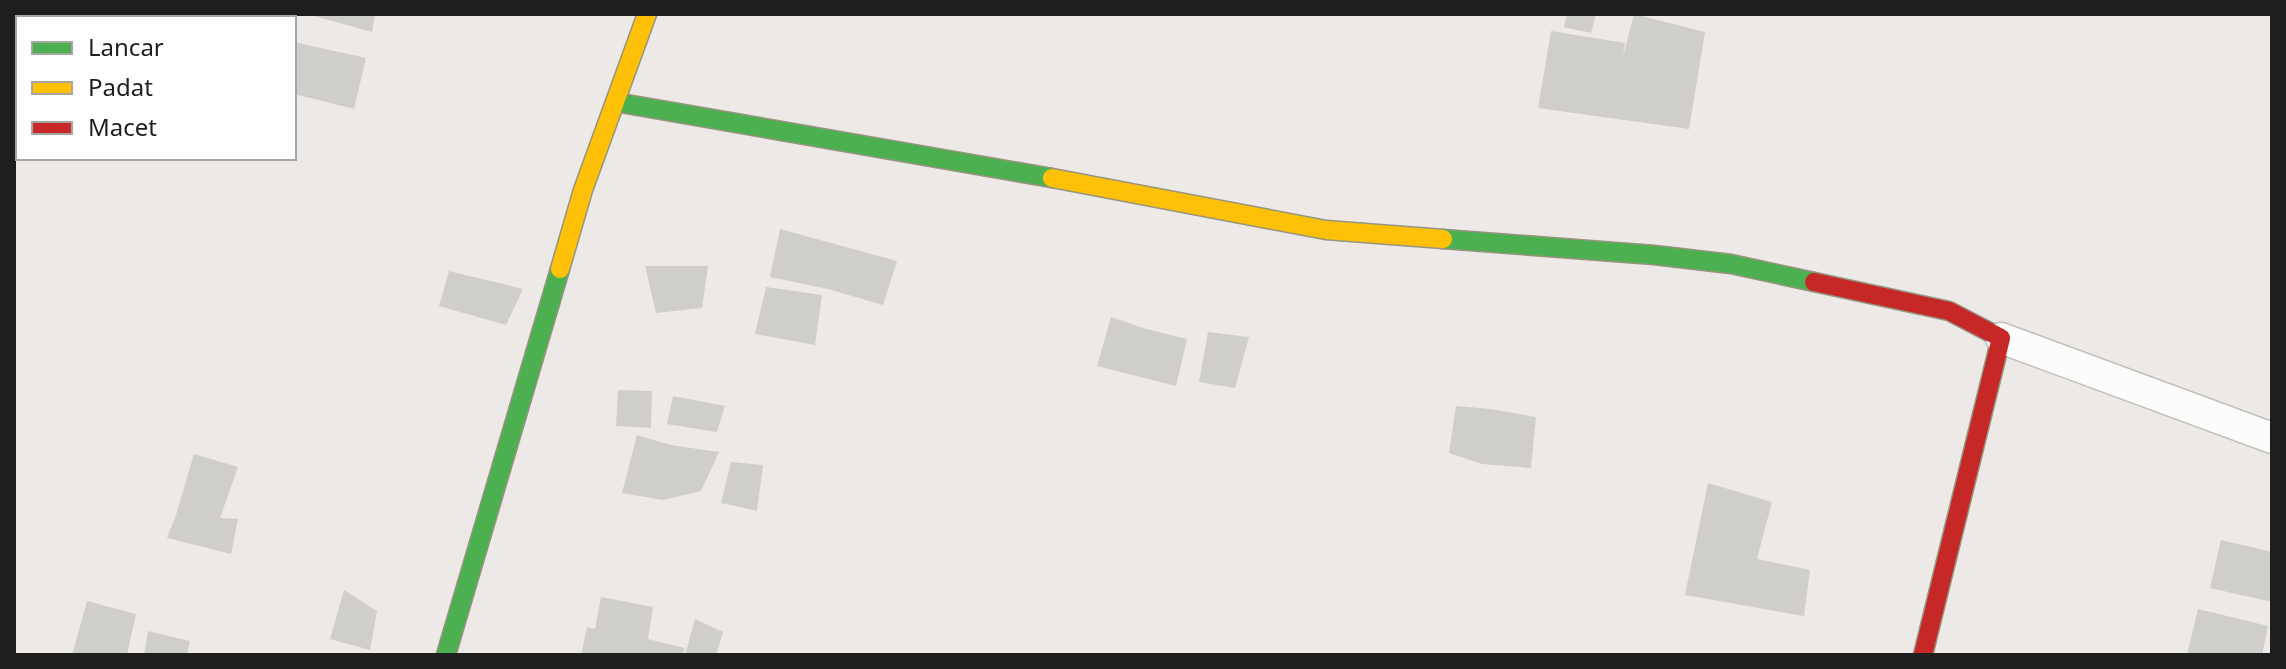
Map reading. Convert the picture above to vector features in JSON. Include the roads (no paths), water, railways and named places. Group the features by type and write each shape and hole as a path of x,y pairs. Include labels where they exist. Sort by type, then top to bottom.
{"street":[{"path":"446,655 583,190 647,14"},
{"path":"615,102 967,162 1326,230 1731,264 1949,311 2001,338 2272,438"},
{"path":"1923,655 2001,338"}]}
